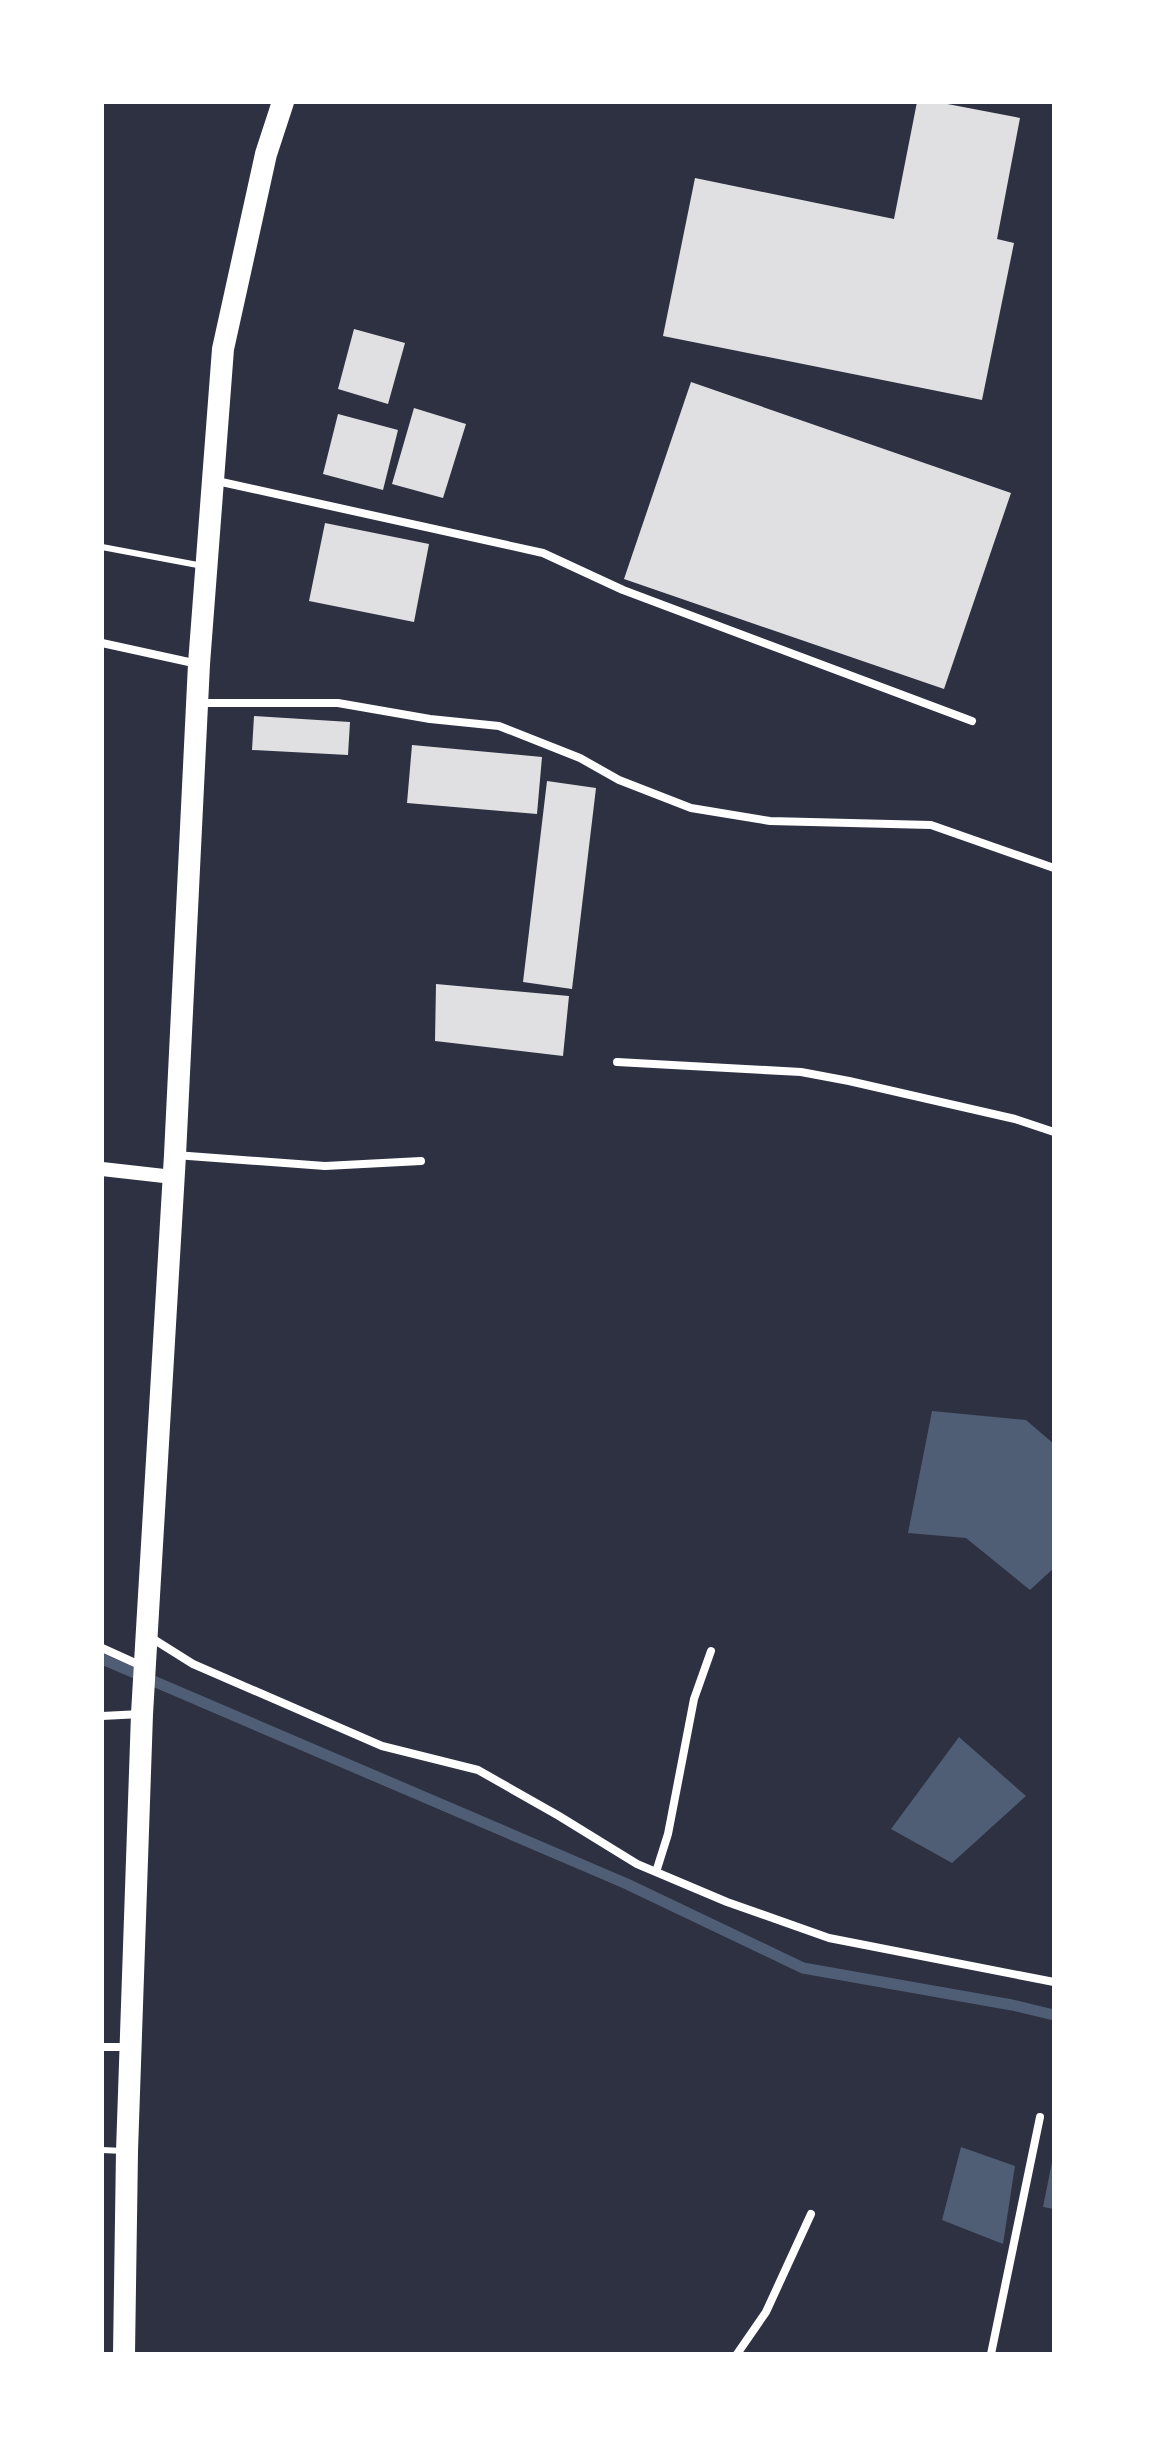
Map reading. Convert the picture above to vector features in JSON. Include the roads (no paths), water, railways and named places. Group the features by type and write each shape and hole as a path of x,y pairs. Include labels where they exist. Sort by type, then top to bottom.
{"highway":[{"path":"124,2354 127,2151 142,1710 199,664 223,349 266,154 283,102"}],"street":[{"path":"212,480 543,553 623,590 972,721"},
{"path":"102,643 199,664"},
{"path":"197,703 338,703 430,719 499,726 580,758 619,780 691,808 770,821 931,825 1054,868"},
{"path":"617,1062 801,1072 1015,1119 1054,1132"},
{"path":"102,1169 325,1166 421,1161"},
{"path":"102,1648 145,1653 193,1664 382,1746 478,1770 637,1864 727,1902 829,1938 1054,1982"},
{"path":"656,1872 668,1834 694,1699 711,1651"},
{"path":"102,1716 142,1710"},
{"path":"102,2047 131,2047"},
{"path":"991,2354 1040,2117"},
{"path":"737,2354 766,2312 811,2214"}],"lane":[{"path":"102,547 206,567"},
{"path":"102,2150 127,2151"}],"water":[{"path":"932,1411 1026,1420 1054,1444 1054,1568 1030,1590 966,1538 908,1533"},
{"path":"959,1737 1026,1796 952,1863 891,1829"},
{"path":"961,2147 1015,2166 1003,2244 942,2220"},
{"path":"1054,2152 1054,2209 1043,2207"}],"waterway":[{"path":"102,1659 627,1884 803,1968 1054,2015"}]}
